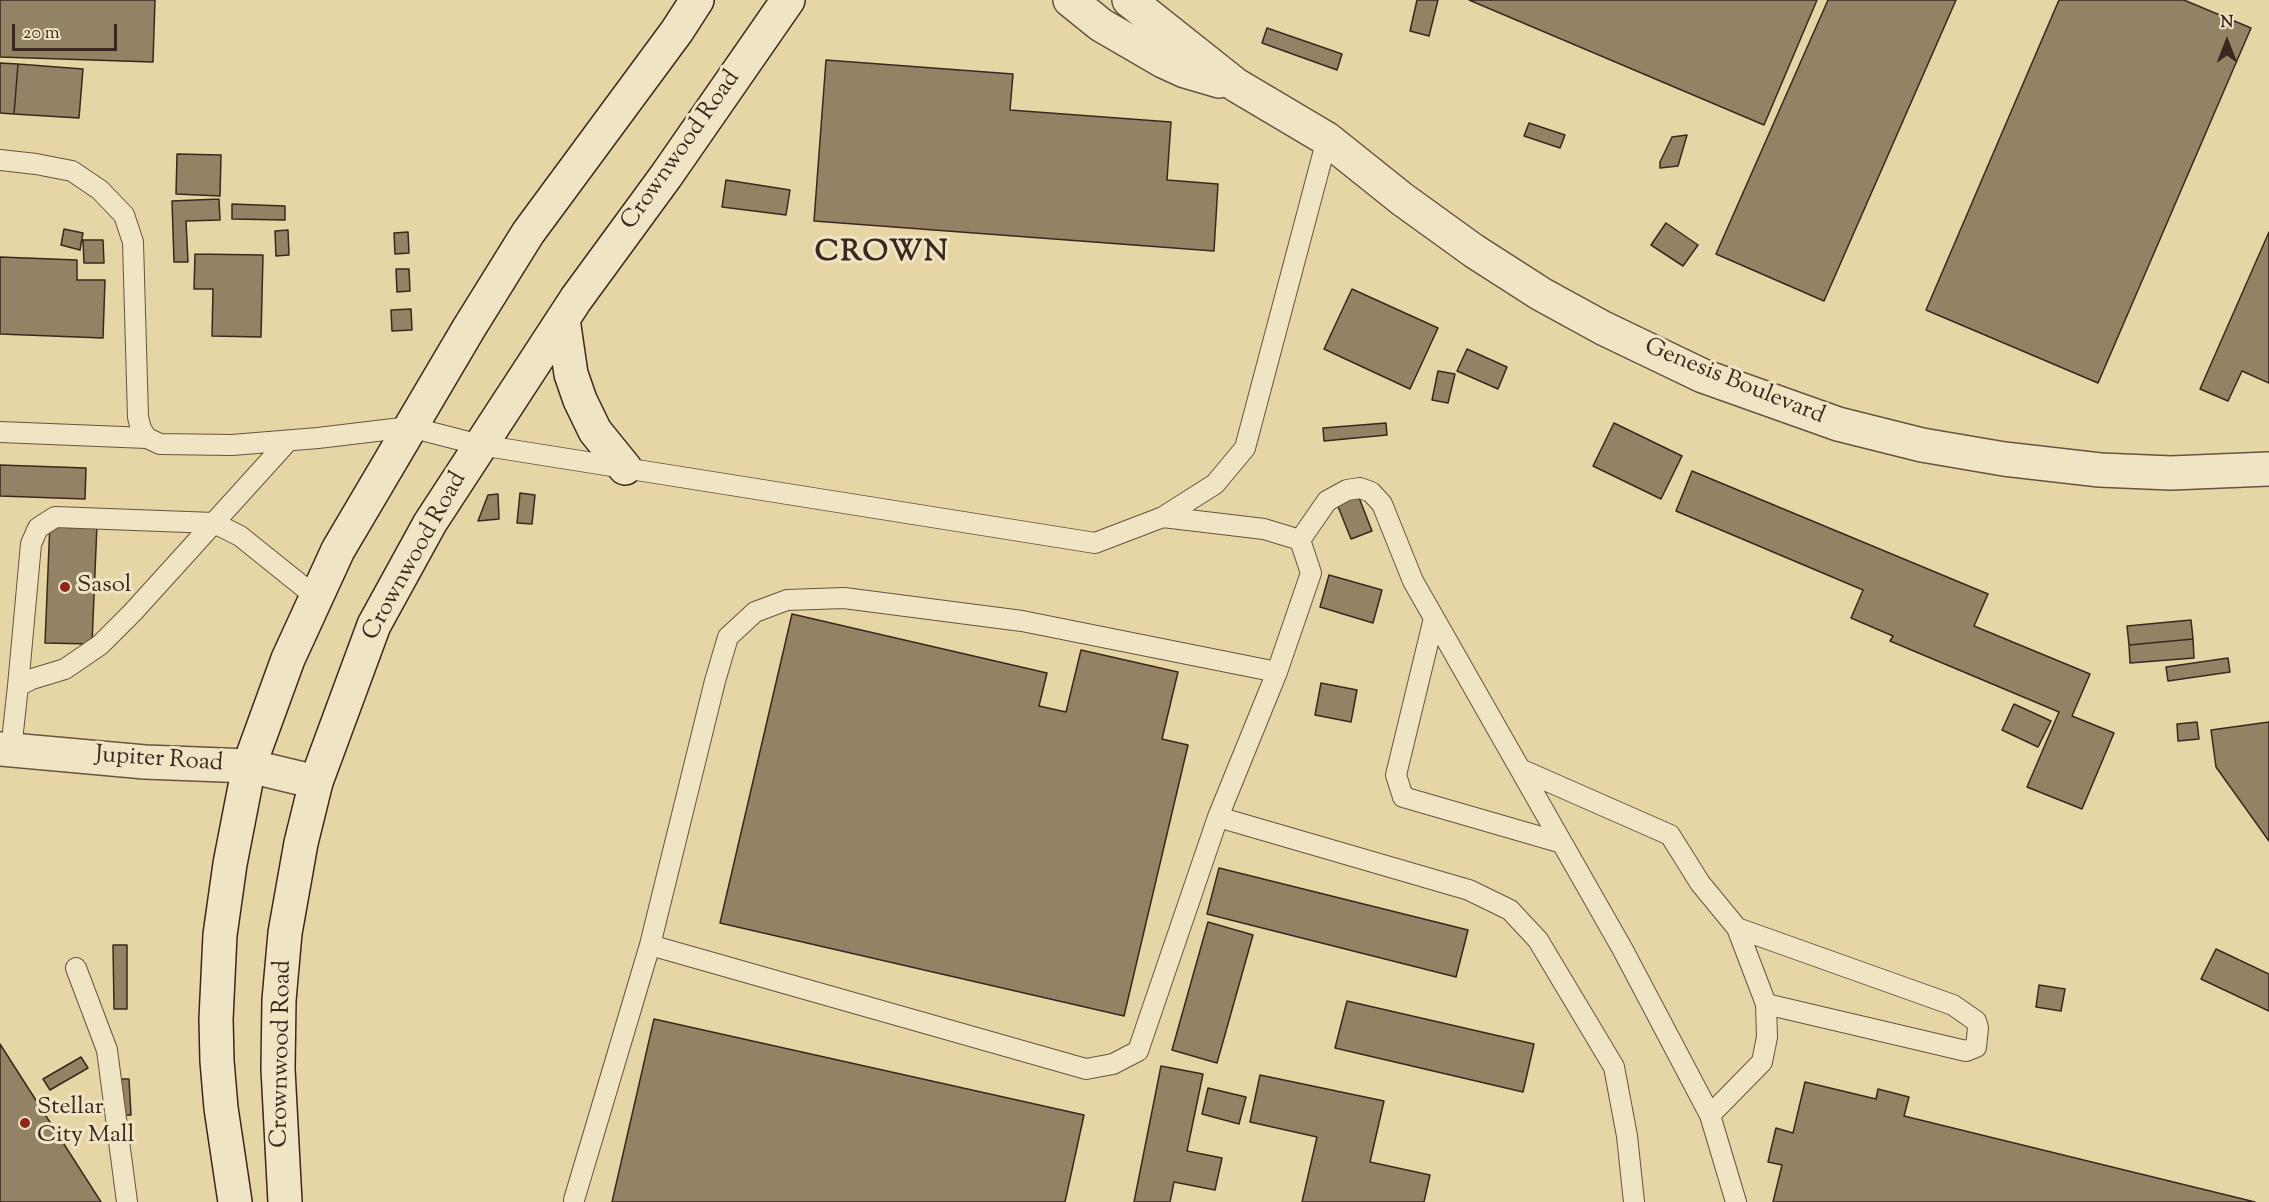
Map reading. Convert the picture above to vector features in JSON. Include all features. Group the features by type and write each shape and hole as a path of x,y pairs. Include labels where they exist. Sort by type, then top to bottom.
{"main road":[{"path":"235,1202 221,1108 216,1019 220,935 230,864 249,766 288,659 338,550 528,233 697,0"},
{"name":"Crownwood Road","path":"285,1202 278,1069 279,1000 285,933 316,783 374,625 430,523 563,319 788,0"},
{"name":"Genesis Boulevard","path":"1070,0 1101,25 1163,61 1207,79 1236,85"},
{"name":"Genesis Boulevard","path":"1129,0 1236,85 1327,139 1402,199 1474,251 1542,294 1603,328 1703,376 1782,406 1838,424 1922,445 2004,459 2100,470 2171,473 2269,469"},
{"path":"563,319 571,374 580,400 595,431 625,468"},
{"name":"Jupiter Road","path":"6,749 145,762 249,766 316,783"}],"lane":[{"path":"0,432 147,438 160,444 174,445 232,445 410,427 480,445 1095,543 1163,517 1215,484 1245,448 1327,139"},
{"path":"0,160 72,171 100,190 124,215 133,242 138,417 141,429 147,438"},
{"path":"18,686 32,679 65,669 100,645 288,441"},
{"path":"1300,540 1327,501 1347,490 1360,488 1371,492 1382,504 1413,581 1623,950 1710,1114 1736,1202"},
{"path":"6,749 18,686 31,544 38,528 55,517 214,523 240,536 316,597"},
{"path":"1163,517 1264,529 1300,540"},
{"path":"650,945 1086,1069 1113,1064 1138,1051 1218,817 1277,672 1311,573 1300,540"},
{"path":"574,1200 650,945 715,681 728,637 755,612 787,600 844,598 1022,621 1277,672"},
{"path":"1434,618 1396,775 1403,797 1562,843"},
{"path":"1520,769 1670,835 1700,883 1737,928 1766,1004 1767,1037 1762,1062 1710,1114"},
{"path":"1218,817 1469,890 1510,910 1538,940 1614,1067 1627,1136 1634,1202"},
{"path":"1737,928 1953,1005 1976,1020 1978,1028 1976,1047 1966,1051 1766,1004"},
{"path":"76,968 107,1050 127,1202"}],"building":[{"path":"0,0 155,0 153,62 0,57"},
{"path":"1417,0 1438,0 1429,36 1410,31"},
{"path":"1469,0 1817,0 1764,125"},
{"path":"1828,0 1956,0 1824,301 1716,254"},
{"path":"2059,0 2184,0 2251,28 2098,383 1926,310"},
{"path":"1267,28 1342,54 1337,70 1262,43"},
{"path":"826,60 1013,74 1010,110 1171,122 1167,180 1218,184 1214,251 814,221"},
{"path":"0,63 18,64 14,114 0,113"},
{"path":"18,64 83,69 79,118 14,114"},
{"path":"1529,123 1565,135 1560,148 1524,136"},
{"path":"1687,135 1678,166 1660,168 1660,162 1672,137"},
{"path":"177,154 221,155 220,196 176,194"},
{"path":"726,180 790,190 786,215 722,207"},
{"path":"219,199 220,220 186,221 188,262 174,262 172,201"},
{"path":"232,204 285,206 285,220 232,219"},
{"path":"1666,223 1698,245 1683,266 1651,245"},
{"path":"64,229 83,233 80,250 61,245"},
{"path":"288,230 289,255 276,256 275,231"},
{"path":"408,232 409,253 395,254 394,233"},
{"path":"2269,232 2269,383 2242,371 2228,401 2200,389"},
{"path":"83,240 103,240 104,263 84,263"},
{"path":"195,254 263,255 261,337 212,336 213,289 194,289"},
{"path":"0,257 77,260 77,280 105,280 103,338 0,334"},
{"path":"396,269 409,269 410,291 397,292"},
{"path":"1352,289 1438,328 1410,389 1324,349"},
{"path":"411,309 412,330 392,331 391,310"},
{"path":"1467,349 1507,367 1498,389 1457,371"},
{"path":"1438,371 1455,374 1448,403 1432,400"},
{"path":"1386,423 1387,435 1324,441 1323,428"},
{"path":"1614,423 1682,456 1661,499 1593,466"},
{"path":"0,465 86,468 85,499 0,496"},
{"path":"1692,471 1988,594 1974,626 2090,674 2072,716 2114,733 2082,809 2027,787 2059,712 1890,641 1893,636 1851,618 1863,590 1676,511"},
{"path":"520,493 535,495 532,524 517,523"},
{"path":"498,494 499,519 478,521 488,495"},
{"path":"1358,495 1372,531 1351,539 1337,504"},
{"path":"50,522 97,524 92,644 45,643"},
{"path":"1329,575 1382,590 1373,623 1320,607"},
{"path":"792,614 1047,673 1039,706 1066,712 1081,650 1178,672 1162,739 1188,745 1124,1016 720,923"},
{"path":"2191,620 2193,639 2129,645 2127,626"},
{"path":"2193,639 2194,658 2130,663 2129,645"},
{"path":"2228,658 2230,672 2168,681 2166,667"},
{"path":"1321,683 1357,690 1351,722 1315,715"},
{"path":"2014,704 2051,721 2038,747 2002,730"},
{"path":"2197,722 2199,739 2178,741 2177,724"},
{"path":"2269,722 2269,841 2216,767 2211,730"},
{"path":"1219,868 1468,930 1456,977 1207,914"},
{"path":"1208,922 1253,935 1217,1063 1172,1050"},
{"path":"113,945 127,945 127,1009 114,1009"},
{"path":"2216,949 2269,974 2269,1011 2201,979"},
{"path":"2039,985 2065,989 2061,1011 2036,1007"},
{"path":"1347,1001 1534,1044 1523,1092 1335,1048"},
{"path":"654,1019 1084,1115 1065,1202 612,1202"},
{"name":"Stellar City Mall","path":"0,1044 101,1202 0,1202"},
{"path":"81,1057 88,1068 50,1090 43,1079"},
{"path":"1161,1066 1203,1074 1187,1151 1222,1158 1215,1190 1174,1182 1170,1202 1134,1202"},
{"path":"1260,1075 1384,1101 1370,1162 1430,1175 1424,1202 1302,1202 1317,1137 1250,1122"},
{"path":"117,1079 129,1079 131,1115 118,1115"},
{"path":"1805,1082 1876,1099 1878,1089 1909,1097 1904,1116 2255,1202 1773,1202 1782,1165 1768,1162 1776,1128 1793,1133"},
{"path":"1208,1088 1246,1097 1239,1124 1202,1114"}],"place":[{"name":"Sasol","path":"65,587"},
{"name":"Stellar City Mall","path":"25,1123"}],"district":[{"name":"CROWN","path":"882,255"}]}
